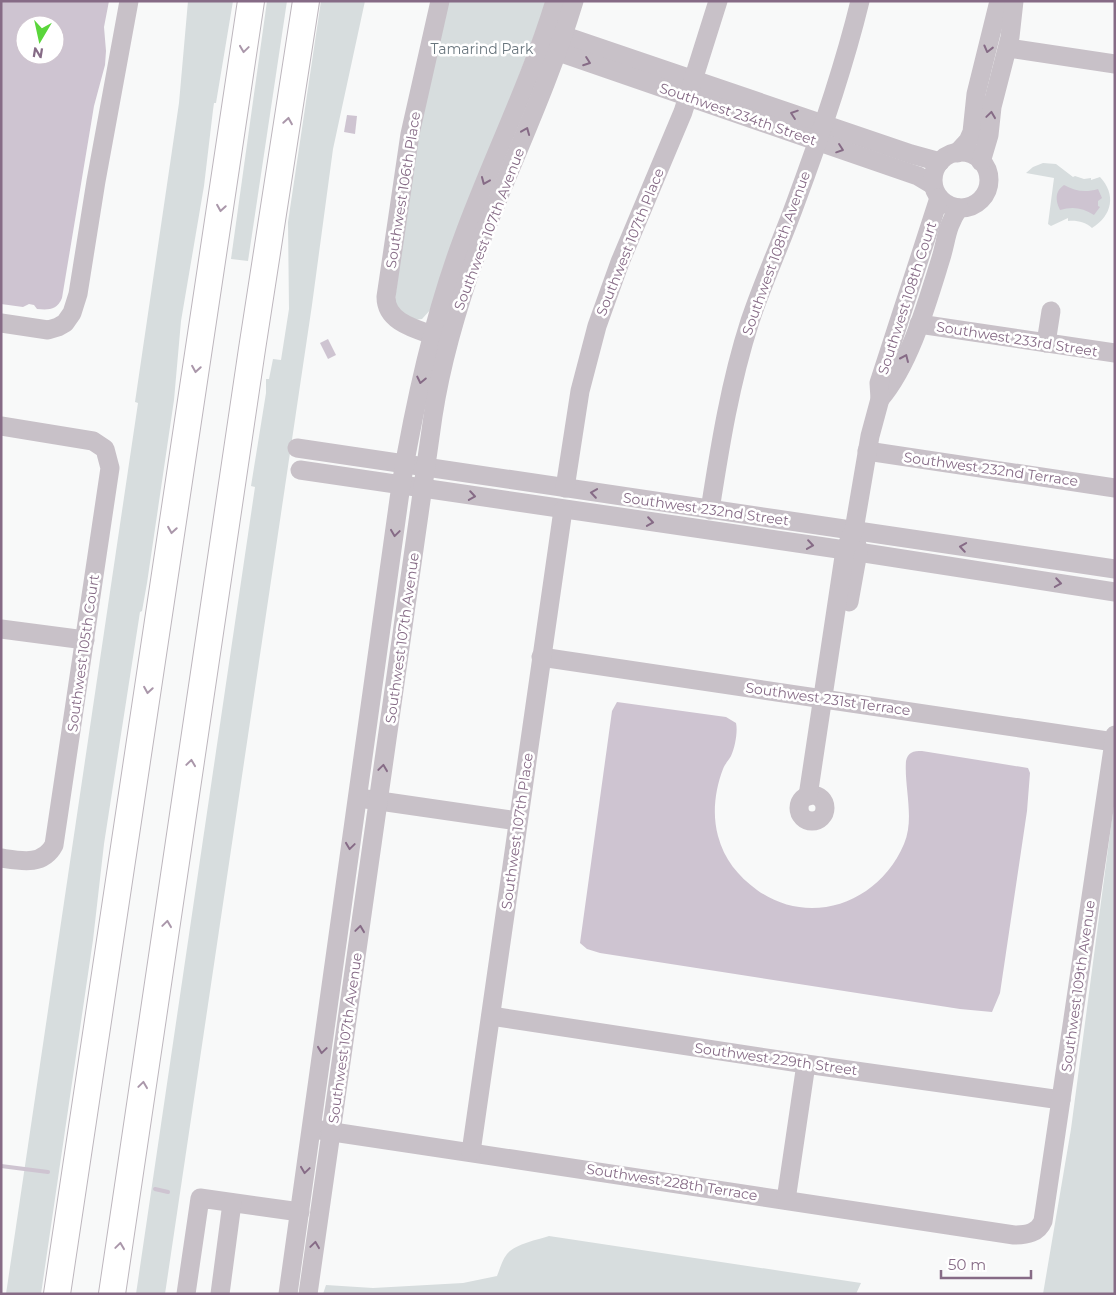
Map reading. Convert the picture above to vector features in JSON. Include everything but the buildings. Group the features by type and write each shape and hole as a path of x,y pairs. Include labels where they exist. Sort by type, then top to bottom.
{"highway":[{"path":"57,1294 251,1"},
{"path":"112,1294 306,1"}],"street":[{"path":"1,323 48,330 58,328 72,314 78,294 129,1"},
{"name":"Southwest 106th Place","path":"440,1 410,134 386,297 388,309 396,319 441,338"},
{"path":"552,41 555,1"},
{"name":"Southwest 107th Avenue","path":"308,1294 426,467 441,338 463,238 531,72 552,41 574,1"},
{"name":"Southwest 107th Place","path":"565,488 580,390 596,326 617,269 691,88 718,1"},
{"name":"Southwest 108th Avenue","path":"710,510 722,433 736,367 760,293 794,208 820,133 848,47 860,1"},
{"path":"957,153 970,155 981,162 988,174 986,193 978,203 966,208 952,207 936,192 934,173 940,162 957,153 968,141 972,132 976,94 999,1"},
{"path":"981,162 989,135 992,107 1008,48 1014,1"},
{"name":"Southwest 107th Avenue","path":"288,1294 401,485 420,384 481,242 552,41"},
{"name":"Southwest 234th Street","path":"552,41 820,133 918,176 936,192"},
{"path":"1008,48 1115,64"},
{"name":"Southwest 234th Street","path":"820,133 940,162"},
{"name":"Southwest 108th Court","path":"814,797 867,451 880,399 879,383 936,192"},
{"name":"Southwest 108th Court","path":"880,399 891,386 899,371 919,324 941,258 949,224 959,208"},
{"path":"1046,343 1051,311"},
{"name":"Southwest 233rd Street","path":"919,324 1115,354"},
{"name":"Southwest 105th Court","path":"1,426 87,439 98,443 105,449 110,473 54,845 48,854 31,861 1,858"},
{"name":"Southwest 232nd Street","path":"297,448 1115,570"},
{"name":"Southwest 232nd Terrace","path":"867,451 1115,488"},
{"name":"Southwest 232nd Street","path":"300,470 887,556 1115,592"},
{"name":"Southwest 107th Place","path":"471,1152 563,510"},
{"path":"887,556 1115,570"},
{"path":"1,628 85,640"},
{"name":"Southwest 231st Terrace","path":"542,651 1114,735"},
{"name":"Southwest 109th Avenue","path":"1032,1232 1039,1228 1043,1221 1114,735"},
{"path":"357,798 518,821"},
{"name":"Southwest 229th Street","path":"491,1016 806,1064 1061,1100"},
{"path":"786,1200 806,1064"},
{"name":"Southwest 228th Terrace","path":"311,1128 1014,1234 1023,1235 1032,1232"},
{"path":"186,1294 200,1198 300,1212"},
{"path":"220,1294 232,1203"}],"green space":[{"path":"188,1 233,1 216,103 214,103 204,186 181,321 174,400 147,583 142,611 140,612 104,844 93,940 41,1294 6,1294 138,403 135,402 179,103"},
{"path":"267,1 287,1 248,261 231,259"},
{"path":"321,1 365,1 333,149 312,305 165,1294 136,1294 255,487 251,486 266,393 266,379 269,379 273,359 281,360 289,309 288,222"},
{"name":"Tamarind Park","path":"447,1 547,1 432,308 422,319 414,320 394,307 415,144"},
{"path":"1043,163 1056,164 1073,177 1091,178 1091,180 1100,177 1108,190 1110,204 1108,211 1099,223 1092,228 1081,222 1068,221 1068,218 1051,226 1048,224 1054,178 1026,173 1033,167"},
{"path":"1115,796 1115,1294 1043,1294 1071,1129"},
{"path":"549,1236 861,1283 856,1294 323,1294 326,1285 373,1288 463,1283 497,1276 507,1254 521,1245"}],"shaded area":[{"path":"1,1 109,1 104,27 105,65 94,106 62,298 58,305 49,309 37,309 34,305 29,304 23,307 1,304"},
{"path":"347,115 357,116 355,134 344,132"},
{"path":"1064,185 1080,191 1098,189 1102,198 1098,201 1098,206 1100,207 1094,215 1078,208 1060,210 1057,196 1059,190"},
{"path":"328,339 336,355 328,359 320,343"},
{"path":"617,702 726,717 736,723 734,749 723,769 716,794 715,819 718,836 728,860 750,885 778,901 799,907 820,908 841,903 860,895 878,881 893,864 904,844 909,824 906,761 911,753 922,751 1028,768 1030,773 1027,811 1000,993 992,1012 960,1009 600,953 587,949 580,943 612,711"}],"waterway":[{"path":"1,1166 48,1172"},
{"path":"155,1189 168,1192"}]}
